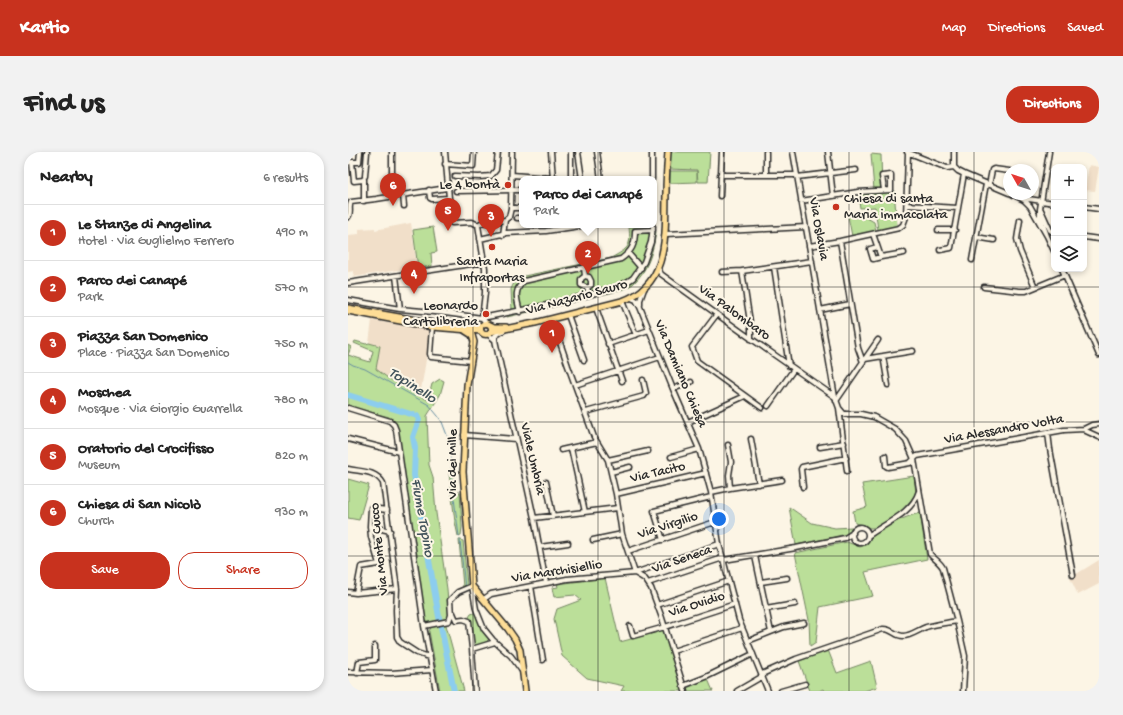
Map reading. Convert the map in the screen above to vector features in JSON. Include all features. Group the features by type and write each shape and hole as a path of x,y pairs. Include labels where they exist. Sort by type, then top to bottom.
{"main road":[{"name":"Via Nazario Sauro","path":"484,327 489,333 552,319 631,298 644,288 655,275 658,268 666,234 668,152"},
{"path":"348,308 433,323 484,327 492,330 489,333"},
{"path":"348,311 432,327 464,330 484,327"},
{"name":"Via Nazario Sauro","path":"484,327 517,327"},
{"path":"474,342 484,327"},
{"path":"464,330 472,335 474,342"},
{"name":"Via dei Mille","path":"472,586 462,472 467,385 474,342"},
{"path":"472,586 515,639 520,650 525,691"}],"street":[{"path":"360,152 359,162 350,162 354,181 364,178"},
{"path":"364,201 364,178 367,152"},
{"path":"392,152 392,197"},
{"path":"445,152 448,198 452,223 472,222 478,225"},
{"path":"445,164 473,166 474,152"},
{"path":"455,176 491,176 496,170 498,152"},
{"path":"503,235 511,208 512,152"},
{"path":"551,152 553,176"},
{"path":"571,152 571,176"},
{"path":"578,152 582,176"},
{"path":"597,152 601,176"},
{"path":"652,152 652,176"},
{"path":"720,196 722,152"},
{"path":"766,152 766,175"},
{"name":"Via Oslavia","path":"793,152 820,310 836,399 839,408 848,471"},
{"path":"828,152 833,196"},
{"path":"809,246 899,228 906,217 908,152 947,168 954,167"},
{"path":"954,152 954,167 958,171 1003,190"},
{"path":"1049,152 1040,216 1051,245"},
{"path":"720,176 797,176 831,174 856,170"},
{"path":"972,260 992,170 1003,170"},
{"path":"940,250 951,248 964,174"},
{"path":"512,175 522,176"},
{"path":"348,217 350,214 351,202 382,199 429,190 448,190"},
{"path":"429,190 430,198 432,199 448,198"},
{"path":"456,191 519,190"},
{"path":"801,201 884,190"},
{"path":"403,195 404,206"},
{"path":"1024,200 1051,203"},
{"path":"1024,200 1030,206 1047,236"},
{"path":"907,205 958,208"},
{"path":"1087,207 1099,209"},
{"path":"511,208 519,208"},
{"path":"1040,209 1051,231"},
{"path":"478,225 481,223 508,218"},
{"path":"1020,220 1017,239 1020,251 1035,287"},
{"path":"478,225 484,262 484,294 481,318 484,327"},
{"path":"666,234 806,227"},
{"path":"480,239 503,235 506,233 554,230 561,228"},
{"path":"348,300 400,309 481,318 520,312 621,286 633,278 641,268 648,251 653,228 635,231 634,246 628,254 621,259 524,281 518,286 516,294 520,312"},
{"path":"938,230 954,230"},
{"path":"873,234 881,257"},
{"path":"976,237 994,240"},
{"path":"1087,237 1099,239"},
{"path":"840,241 858,348 864,361"},
{"path":"877,247 870,249 873,259 904,253"},
{"path":"628,254 641,268"},
{"path":"722,272 742,271 812,261"},
{"path":"348,282 484,262"},
{"path":"584,267 585,276"},
{"path":"774,267 789,366"},
{"name":"Via Palombaro","path":"658,268 662,274 836,399"},
{"path":"742,271 751,328 751,339"},
{"path":"1064,272 1099,355"},
{"path":"655,275 662,274"},
{"path":"984,287 1026,291 1065,275"},
{"path":"396,276 400,309"},
{"path":"585,276 581,279 581,284 587,288 589,295"},
{"path":"585,276 589,277 591,281 591,285 587,288"},
{"name":"Via Damiano Chiesa","path":"640,308 640,300 644,288"},
{"name":"Via Damiano Chiesa","path":"631,298 636,300 640,308 699,449 711,494 719,544 735,604 742,628 768,691"},
{"path":"622,301 636,335"},
{"path":"820,310 850,304"},
{"path":"596,308 622,381"},
{"path":"717,314 692,347 697,361 762,408"},
{"path":"568,315 584,360"},
{"path":"552,319 596,442 608,460 616,494 622,534 635,573 639,574 648,583 657,604 684,689 753,654"},
{"path":"432,327 430,354 432,357 471,361"},
{"path":"746,335 751,328"},
{"path":"489,333 494,340 495,336 504,330"},
{"path":"608,344 649,330"},
{"name":"Viale Umbria","path":"494,340 534,518 546,583"},
{"path":"836,399 878,340"},
{"path":"864,361 882,356 913,351"},
{"path":"882,356 888,385"},
{"path":"575,385 660,357"},
{"path":"768,406 794,369"},
{"path":"586,412 644,396 646,393 643,380"},
{"path":"673,389 691,382"},
{"path":"688,422 745,396"},
{"path":"348,408 390,421 396,430 424,626 436,691"},
{"path":"839,408 842,412 847,414 861,414 874,417 895,429 906,441 914,459 920,489 919,500 923,505 930,554 943,568 958,621 965,656 963,691"},
{"name":"Via Alessandro Volta","path":"885,456 886,466 888,467 910,463 917,456 1064,430 1084,429 1092,425 1099,424"},
{"path":"1084,429 1099,437"},
{"path":"1048,433 1051,457 1073,575"},
{"path":"464,435 516,439"},
{"path":"348,439 399,452"},
{"path":"751,439 759,484"},
{"path":"561,450 596,442"},
{"path":"820,447 844,443"},
{"path":"728,445 731,462 729,475 730,488"},
{"path":"572,448 585,512"},
{"name":"Via Damiano Chiesa","path":"671,457 699,449"},
{"path":"608,460 648,451"},
{"path":"804,487 802,467 846,458"},
{"path":"611,472 630,467"},
{"name":"Via Monte Cucco","path":"348,469 365,471 380,478 383,483 397,589 397,637 400,642 417,653 430,657"},
{"name":"Via Tacito","path":"616,494 706,473"},
{"path":"663,540 654,511 730,488 782,480"},
{"path":"546,482 553,516"},
{"path":"845,538 859,542 864,541 868,536 893,521 912,503 919,500"},
{"path":"356,593 361,567 379,564 371,537 371,508 387,510"},
{"path":"534,518 618,508"},
{"name":"Via Virgilio","path":"628,551 715,522"},
{"path":"370,526 390,531"},
{"path":"845,538 853,533 855,529 860,527 870,531 877,530"},
{"path":"866,530 868,536"},
{"path":"853,533 855,540"},
{"path":"593,540 622,534"},
{"name":"Via Seneca","path":"648,583 723,559 755,556 845,538"},
{"path":"540,547 568,543"},
{"name":"Via Marchisiellio","path":"484,599 492,594 567,579 635,573 719,544"},
{"path":"755,556 771,632"},
{"path":"626,573 632,562"},
{"path":"761,582 787,578"},
{"path":"657,604 729,581"},
{"path":"424,626 446,623 449,621 451,615 450,601 458,592 472,586 476,609 481,624 490,637 511,656 523,672"},
{"path":"531,586 543,660"},
{"path":"348,592 356,593 397,589"},
{"path":"450,601 453,615 456,620 463,619 469,621 475,691"},
{"name":"Via Ovidio","path":"630,626 633,636 735,604"},
{"path":"766,609 795,604"},
{"path":"737,691 762,675 816,652 883,629 889,629 900,636 903,636 926,627 958,621"},
{"path":"748,641 784,627 804,623"},
{"path":"673,651 742,628"},
{"path":"472,649 495,642"},
{"path":"357,672 359,662 375,660 375,646"},
{"path":"348,672 391,673 432,670"},
{"path":"781,691 805,684"}],"shaded area":[{"path":"1089,165 1099,167 1095,191 1087,190"},
{"path":"411,223 417,267 354,277 354,271 348,272 348,235 359,234 359,229 375,228 375,230"},
{"path":"372,320 431,330 420,396 388,378 376,369 380,346 369,343"},
{"path":"1099,560 1099,584 1078,595 1070,578"}],"green space":[{"path":"670,152 710,152 708,182 698,182 697,170 669,169"},
{"path":"871,154 881,155 882,189 874,190"},
{"path":"670,171 697,171 697,182 670,183"},
{"path":"894,190 897,226 878,230 875,207 860,208 858,194"},
{"path":"860,214 874,222 876,231 852,236 848,216"},
{"path":"433,227 437,252 431,253 432,266 418,268 413,230"},
{"path":"629,228 655,228 654,232 656,232 653,247 646,267 638,279 629,287 618,291 507,317 506,312 512,310 511,289 515,281 524,276 611,258 622,252 628,246 630,239"},
{"path":"355,341 380,346 376,369 388,378 428,400 432,384 440,379 444,381 440,395 427,416 429,465 433,477 436,513 447,589 449,617 446,620 446,625 464,691 440,691 429,631 432,626 426,622 396,424 389,417 348,406 348,355 370,362 373,351 354,343"},
{"path":"348,345 351,347 348,355"},
{"path":"453,472 457,492 460,492 462,527 461,535 458,536 449,473"},
{"path":"914,476 916,494 896,516 883,525 876,527 868,528 855,523 853,511 867,507 862,484"},
{"path":"348,479 369,485 359,520 348,518"},
{"path":"789,507 812,523 835,528 852,527 847,534 796,545"},
{"path":"920,513 927,559 865,572 873,596 820,607 816,642 810,646 809,620 795,553 847,542 860,547 888,526 901,519"},
{"path":"459,540 463,541 466,587 463,587"},
{"path":"605,578 620,642 664,630 684,691 621,691 624,686 587,678 562,656 554,619 557,609 581,600 575,595 554,597 552,588 558,587 557,584"},
{"path":"477,612 490,638 486,642 477,646 472,643 469,617 471,614"},
{"path":"828,650 837,673 871,661 877,687 864,691 824,691 823,689 819,691 810,691 799,661"},
{"path":"707,677 713,691 685,691 683,686"}],"waterway":[{"name":"Topinello","path":"348,362 365,369 429,405 442,422 450,443"},
{"name":"Fiume Topino","path":"348,395 417,416 419,420 413,437 415,448 414,475 439,617 454,691"},
{"name":"Topinello","path":"450,446 452,483 459,536"},
{"name":"Topinello","path":"460,540 465,587"}],"tunnel":[{"path":"510,218 517,218"}],"place":[{"name":"Le 4 bontà","path":"508,185"},
{"name":"Chiesa di San Nicolò","path":"393,206"},
{"name":"Chiesa di santa Maria immacolata","path":"836,207"},
{"name":"Oratorio del Crocifisso","path":"448,231"},
{"name":"Piazza San Domenico","path":"491,237"},
{"name":"Santa Maria Infraportas","path":"492,247"},
{"name":"Parco dei Canapé","path":"588,274"},
{"name":"Moschea","path":"414,294"},
{"name":"Leonardo Cartolibreria","path":"486,314"},
{"name":"Le Stanze di Angelina","path":"552,353"}]}
